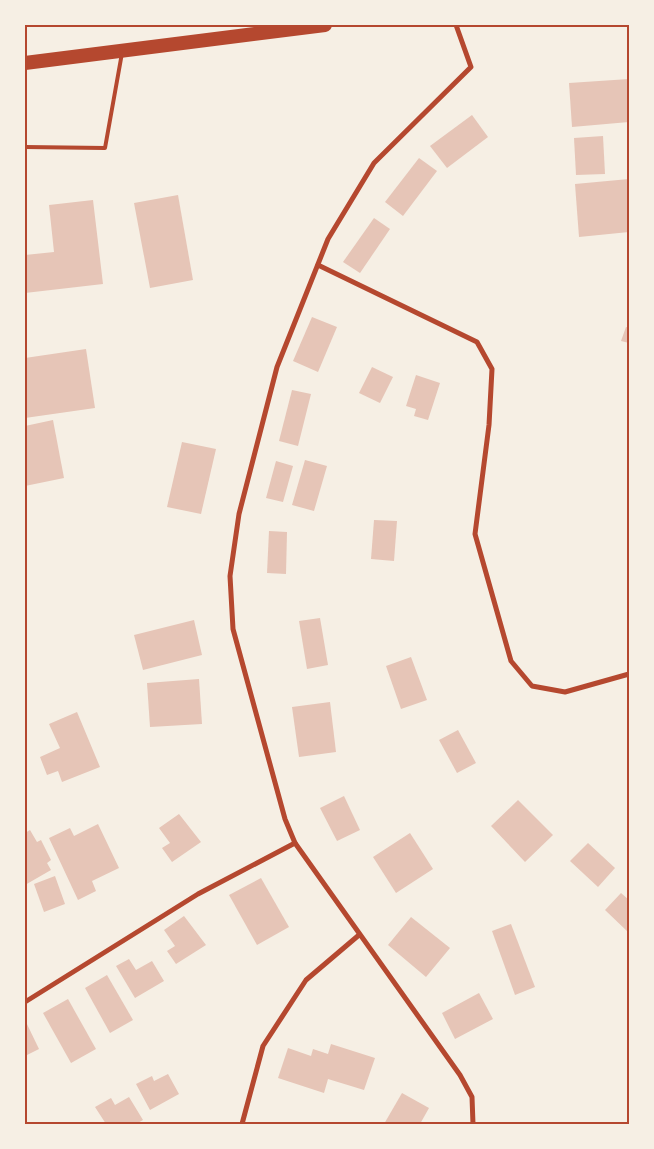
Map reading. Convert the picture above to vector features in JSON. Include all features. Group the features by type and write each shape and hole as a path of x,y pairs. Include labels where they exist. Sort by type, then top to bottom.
{"highway":[{"path":"25,63 325,25"}],"street":[{"path":"456,25 471,67 374,163 328,240 277,367 239,514 230,576 233,630 285,819 295,844 460,1075 472,1097 473,1124"},
{"path":"318,265 477,342 492,369 489,425 475,534 511,661 532,686 565,692 629,674"},
{"path":"25,1002 198,894 295,844"},
{"path":"242,1124 263,1046 306,980 359,935"}],"lane":[{"path":"25,147 105,148 123,51"}],"building":[{"path":"629,79 629,122 572,127 569,83"},
{"path":"472,115 488,137 447,168 430,146"},
{"path":"603,136 605,174 576,175 574,138"},
{"path":"419,158 437,171 403,216 385,202"},
{"path":"629,179 629,232 579,237 575,184"},
{"path":"178,195 193,280 150,288 134,203"},
{"path":"93,200 103,284 25,293 25,255 54,252 49,205"},
{"path":"374,218 390,229 360,273 343,262"},
{"path":"312,317 337,327 318,372 293,361"},
{"path":"626,327 629,328 629,343 621,341"},
{"path":"86,349 95,408 25,418 25,358"},
{"path":"372,367 393,377 380,403 359,393"},
{"path":"416,375 440,383 428,420 414,416 416,409 406,406"},
{"path":"292,390 311,394 298,446 279,441"},
{"path":"53,420 64,478 25,486 25,426"},
{"path":"182,442 216,449 201,514 167,507"},
{"path":"305,460 327,466 314,511 292,505"},
{"path":"276,461 293,466 283,502 266,498"},
{"path":"374,520 397,521 394,561 371,559"},
{"path":"269,531 287,532 286,574 267,573"},
{"path":"320,618 328,665 307,669 299,621"},
{"path":"194,620 202,655 143,670 134,635"},
{"path":"411,657 427,700 401,709 386,666"},
{"path":"199,679 202,724 150,727 147,683"},
{"path":"330,702 336,752 299,757 292,707"},
{"path":"77,712 100,767 62,782 58,771 47,775 40,757 60,748 49,724"},
{"path":"458,730 476,763 457,773 439,740"},
{"path":"344,796 360,830 337,841 320,808"},
{"path":"518,800 553,835 525,862 491,826"},
{"path":"179,814 201,842 172,862 162,848 170,843 159,828"},
{"path":"98,824 119,868 92,881 96,891 78,900 49,838 70,828 74,836"},
{"path":"30,830 37,842 41,840 51,860 47,863 51,870 25,885 25,833"},
{"path":"410,833 433,869 396,893 373,857"},
{"path":"588,843 615,868 598,887 570,861"},
{"path":"55,876 65,904 44,912 34,884"},
{"path":"261,878 289,927 257,945 229,895"},
{"path":"621,893 629,900 629,933 605,910"},
{"path":"184,916 206,945 176,964 167,951 175,946 164,930"},
{"path":"411,917 450,948 426,977 388,945"},
{"path":"511,924 535,987 515,995 492,931"},
{"path":"129,959 136,970 152,961 164,981 135,998 116,966"},
{"path":"107,975 133,1020 110,1033 85,988"},
{"path":"479,993 493,1019 455,1039 442,1013"},
{"path":"68,999 96,1049 71,1063 43,1013"},
{"path":"25,1020 39,1049 25,1056"},
{"path":"331,1044 375,1058 364,1090 328,1079 324,1093 278,1078 288,1048 311,1056 313,1049 328,1054"},
{"path":"168,1074 179,1094 150,1110 136,1084 152,1076 154,1081"},
{"path":"402,1093 429,1108 420,1124 384,1124"},
{"path":"129,1097 143,1120 136,1124 106,1124 95,1107 111,1098 115,1105"}]}
